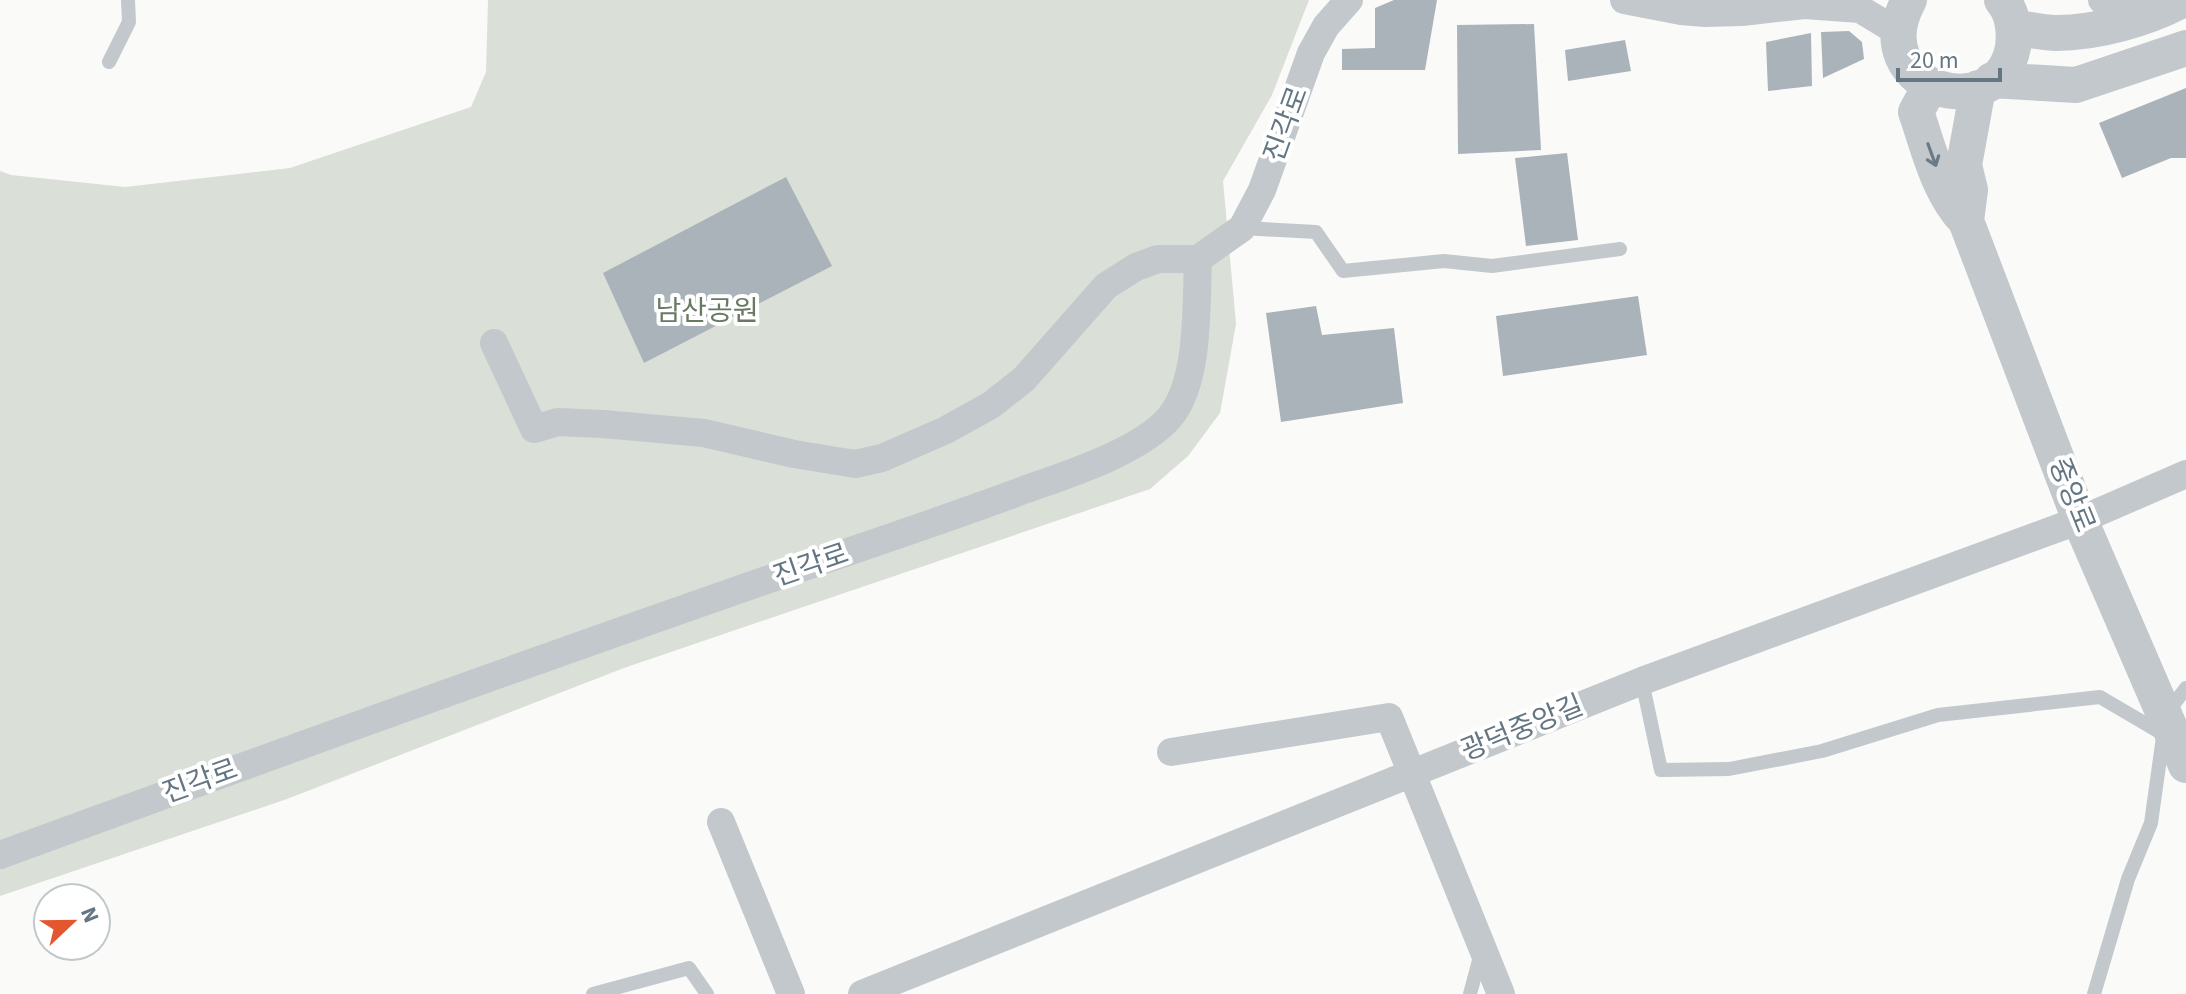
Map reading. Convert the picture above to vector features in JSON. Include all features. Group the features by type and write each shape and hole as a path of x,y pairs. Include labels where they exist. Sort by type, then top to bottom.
{"street":[{"name":"진각로","path":"0,855 394,710 940,521 1112,456 1146,436 1169,419 1182,397 1195,330 1198,259 1242,228 1262,190 1311,53 1326,26 1349,0"},
{"path":"1624,0 1705,13 1805,5 1900,12 1900,49 1906,64 1917,77 1946,92 1962,92 1985,84 2076,85 2186,48"},
{"path":"2102,0 2126,3 2134,0"},
{"path":"1985,84 2004,68 2012,53 2008,13 2056,33 2153,15 2182,0"},
{"name":"중앙로","path":"1966,221 1970,190 1964,165 1985,84"},
{"name":"중앙로","path":"1930,86 1916,112 1944,189 1966,221 2080,520 2171,713 2186,765"},
{"path":"494,343 534,429 558,422 704,433 794,454 855,464 914,446 991,405 1024,379 1106,286 1136,267 1158,259 1198,259"},
{"name":"광덕중앙길","path":"862,994 1642,681 2080,520 2186,474"},
{"path":"1171,752 1389,717 1501,994"},
{"path":"721,822 791,994"}],"lane":[{"path":"109,62 129,22 128,0"},
{"path":"1242,228 1316,232 1343,271 1444,261 1492,266 1620,249"},
{"path":"1642,681 1661,770 1729,769 1822,751 1938,715 2100,697 2171,713 2151,823 2128,879 2094,994"},
{"path":"1470,994 1482,949"},
{"path":"593,994 689,968 707,994"}],"green space":[{"name":"남산공원","path":"488,0 1309,0 1272,95 1223,181 1236,324 1220,413 1188,456 1150,489 624,668 287,799 41,882 32,882 32,885 0,896 0,171 11,175 125,187 290,168 471,107 486,72"}],"building":[{"path":"1394,0 1437,0 1425,70 1342,70 1342,49 1375,48 1375,8"},
{"path":"1534,24 1541,150 1458,154 1457,25"},
{"path":"1849,31 1862,42 1864,59 1823,78 1821,32"},
{"path":"1811,33 1812,86 1768,91 1766,42"},
{"path":"1625,40 1631,71 1568,81 1565,50"},
{"path":"2186,88 2186,158 2171,158 2122,178 2099,123"},
{"path":"1567,153 1578,240 1526,246 1515,158"},
{"path":"786,177 832,266 644,363 603,273"},
{"path":"1638,296 1647,355 1503,376 1496,316"},
{"path":"1316,306 1322,335 1394,328 1403,403 1281,422 1266,313"}]}
